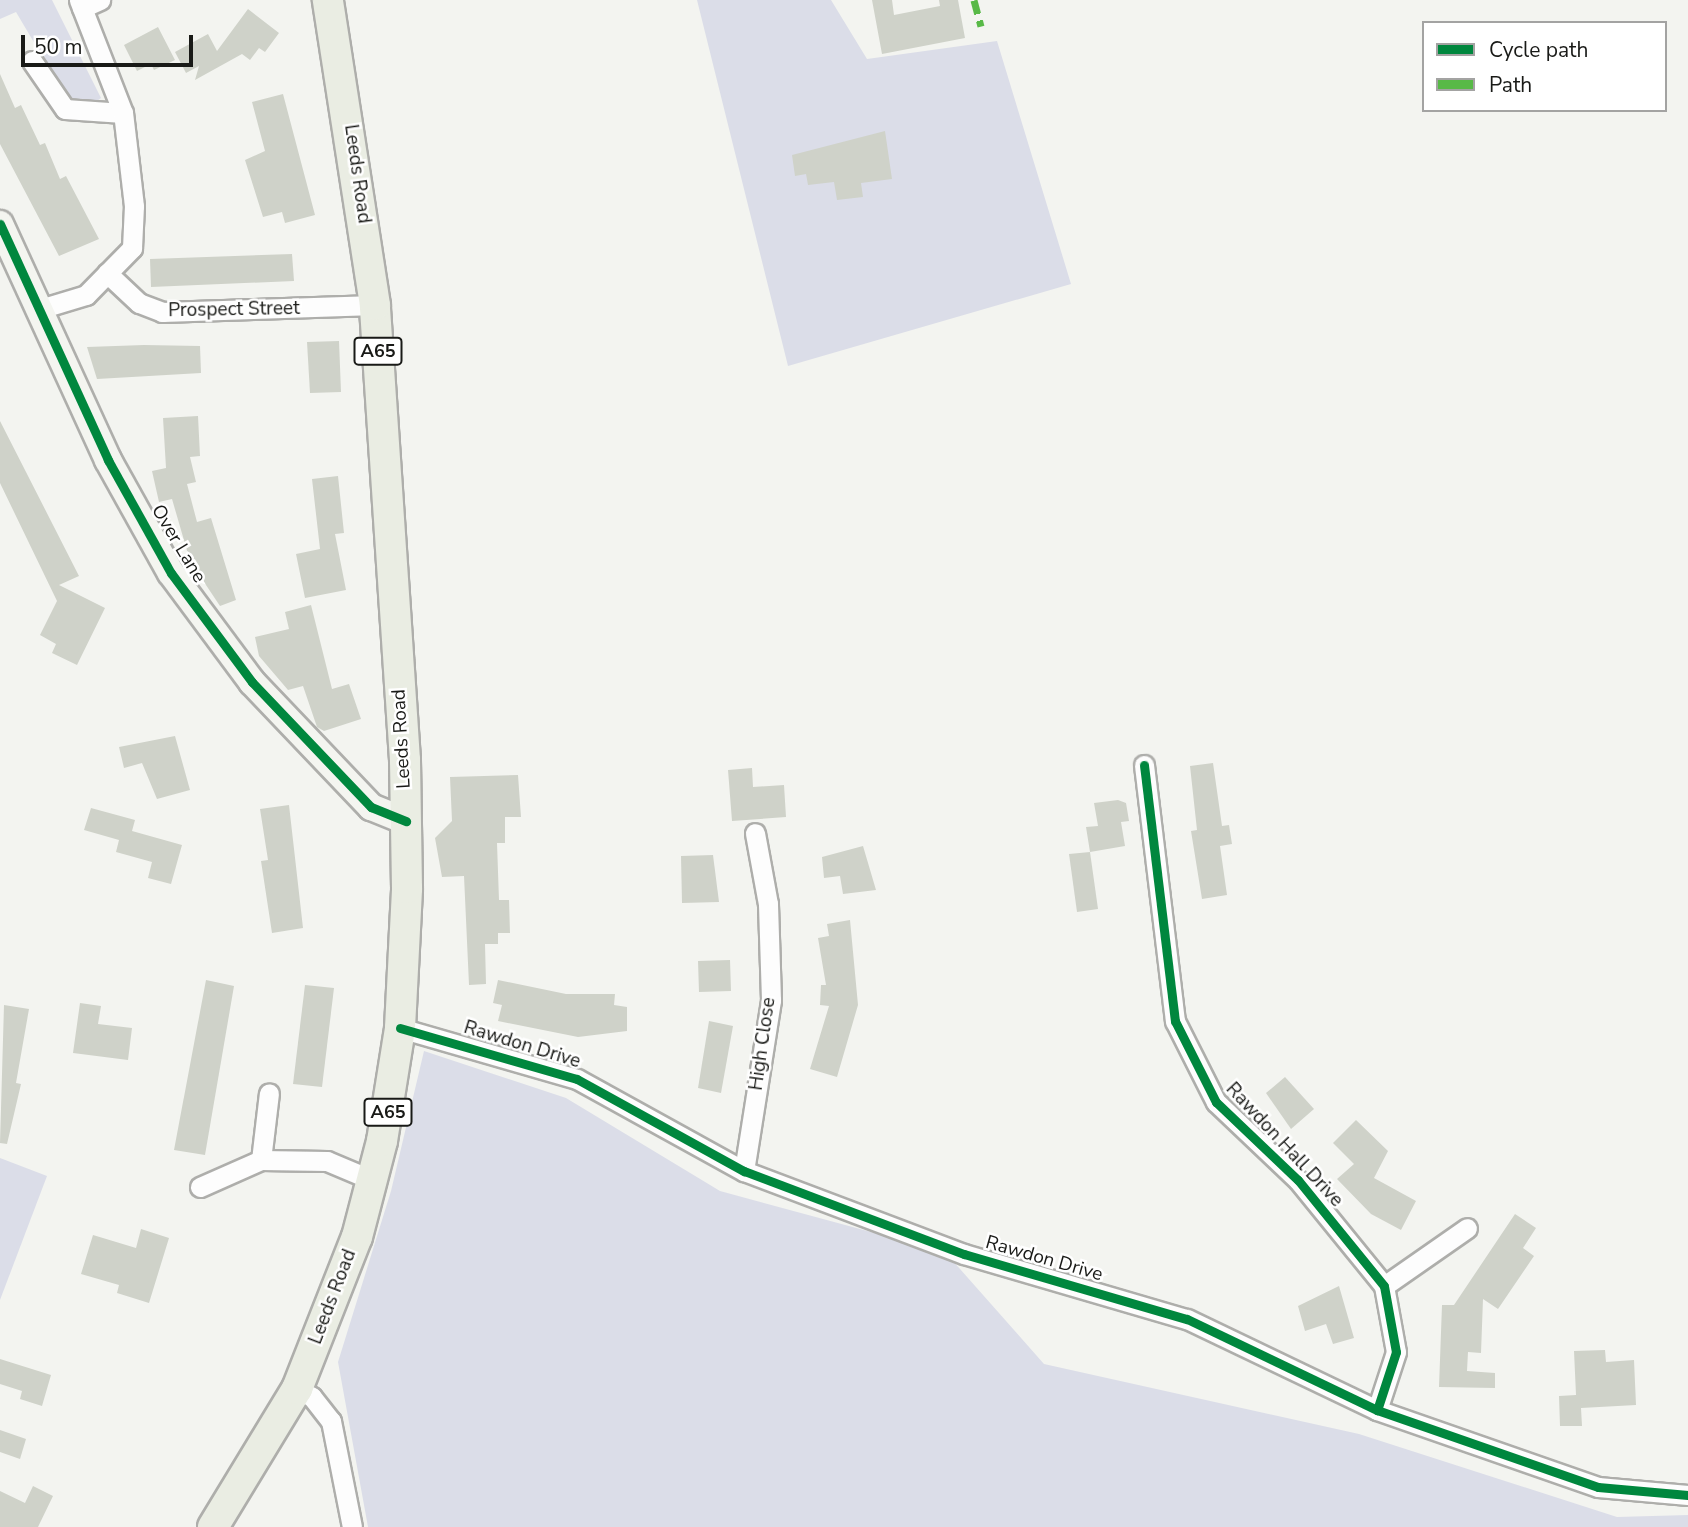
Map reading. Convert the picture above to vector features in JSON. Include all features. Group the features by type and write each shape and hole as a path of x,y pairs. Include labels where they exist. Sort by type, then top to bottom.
{"main road":[{"name":"Leeds Road","path":"213,1527 297,1389 357,1237 372,1180 400,1028 406,821 375,305 328,0"}],"street":[{"path":"43,308 86,295 132,248 134,206 123,113 87,3"},
{"path":"32,61 65,109 123,113"},
{"name":"Over Lane","path":"0,224 43,308 108,460 171,573 261,691 371,807 406,821"},
{"name":"Prospect Street","path":"107,273 138,303 163,312 375,305"},
{"name":"Rawdon Hall Drive","path":"1144,765 1175,1021 1216,1102 1298,1180 1384,1286 1396,1352 1377,1410"},
{"name":"High Close","path":"744,1171 771,1000 768,904 755,833"},
{"name":"Rawdon Drive","path":"400,1028 577,1079 744,1171 964,1254 1187,1319 1377,1410 1598,1487 1688,1495"},
{"path":"261,1160 268,1093"},
{"path":"201,1187 261,1160 327,1161 372,1180"},
{"path":"1384,1286 1467,1227"},
{"path":"297,1389 331,1421 352,1527"}],"shaded area":[{"path":"0,0 52,0 101,98 94,103 68,100 16,12 0,19"},
{"path":"697,0 831,0 867,59 997,41 1071,284 788,366"},
{"path":"424,1051 566,1098 720,1191 945,1252 1044,1364 1359,1434 1617,1517 1688,1515 1688,1527 368,1527 338,1362 391,1191"},
{"path":"0,1158 47,1176 0,1300"}],"building":[{"path":"872,0 892,0 894,15 940,6 939,0 958,0 965,38 882,54"},
{"path":"248,9 279,33 265,52 259,48 250,60 242,54 195,80 199,66 186,73 175,52 208,34 217,51"},
{"path":"158,27 175,60 154,70 151,64 137,71 124,45"},
{"path":"0,74 15,108 21,105 40,145 45,143 60,179 66,176 99,239 59,256 0,144"},
{"path":"283,94 315,215 285,223 282,212 263,217 245,160 265,151 252,102"},
{"path":"885,131 892,179 861,183 863,197 837,200 834,182 808,185 806,174 795,176 792,155"},
{"path":"292,254 294,281 151,287 150,259"},
{"path":"339,341 341,392 310,393 307,342"},
{"path":"200,346 201,373 97,379 87,347"},
{"path":"198,416 200,456 190,457 196,482 187,484 197,522 211,518 236,600 220,606 190,561 172,499 159,502 152,471 166,468 163,418"},
{"path":"0,421 79,576 59,585 105,608 77,665 52,653 56,644 40,635 57,601 0,483"},
{"path":"338,476 344,533 335,534 346,590 305,598 296,554 320,549 312,479"},
{"path":"311,605 332,689 349,684 361,719 324,731 317,727 303,686 288,690 259,656 255,637 289,629 285,612"},
{"path":"175,736 190,790 157,799 142,763 124,768 119,747"},
{"path":"1213,763 1222,826 1229,825 1232,844 1220,846 1227,895 1202,899 1191,831 1197,830 1190,766"},
{"path":"752,768 753,787 784,785 786,817 732,821 728,770"},
{"path":"518,775 521,817 505,817 505,843 497,843 499,900 509,900 510,933 498,933 498,944 485,944 486,984 469,985 464,876 442,877 435,838 452,821 450,777"},
{"path":"1118,800 1126,803 1129,821 1121,822 1125,846 1090,852 1086,827 1098,826 1094,803"},
{"path":"289,805 303,928 272,933 261,861 268,860 260,809"},
{"path":"91,808 135,820 132,831 182,845 171,884 148,878 152,862 116,852 119,840 84,830"},
{"path":"863,846 876,890 843,894 840,876 824,878 822,857"},
{"path":"1090,852 1098,909 1077,912 1069,854"},
{"path":"713,855 719,902 682,903 681,856"},
{"path":"850,920 858,1005 837,1077 810,1069 829,1006 820,1005 821,985 826,985 818,938 829,936 827,924"},
{"path":"730,960 731,991 699,992 698,961"},
{"path":"206,980 234,986 205,1155 174,1150"},
{"path":"498,980 566,994 615,994 614,1005 627,1007 627,1031 578,1037 498,1021 502,1005 493,1003"},
{"path":"305,985 334,988 322,1087 293,1084"},
{"path":"80,1003 101,1006 98,1024 132,1028 128,1060 73,1053"},
{"path":"4,1005 29,1009 16,1083 21,1084 7,1144 0,1143"},
{"path":"709,1021 733,1026 721,1093 698,1088"},
{"path":"1285,1077 1314,1109 1291,1129 1266,1093"},
{"path":"1356,1120 1388,1151 1374,1178 1416,1201 1401,1230 1371,1214 1337,1179 1354,1164 1333,1143"},
{"path":"1515,1214 1536,1228 1523,1248 1534,1256 1498,1309 1483,1299 1481,1353 1468,1352 1467,1371 1495,1373 1495,1388 1439,1387 1442,1305 1454,1305"},
{"path":"141,1229 169,1238 149,1303 117,1293 119,1285 81,1274 93,1235 136,1248"},
{"path":"1339,1286 1354,1338 1333,1344 1326,1324 1305,1331 1298,1306"},
{"path":"1605,1350 1606,1362 1634,1360 1636,1405 1581,1408 1582,1426 1560,1426 1559,1396 1576,1395 1574,1351"},
{"path":"0,1359 51,1375 42,1406 20,1399 22,1391 0,1384"},
{"path":"0,1430 26,1439 20,1459 0,1452"},
{"path":"33,1486 53,1496 38,1527 0,1527 0,1491 25,1503"}],"marked path":[{"path":"974,0 981,26"}],"cycle path":[{"path":"0,224 108,460 171,573 252,682 371,807 406,821"},
{"path":"1144,765 1175,1021 1216,1102 1298,1180 1384,1286 1396,1352 1377,1410"},
{"path":"400,1028 577,1079 744,1171 964,1254 1187,1319 1377,1410 1598,1487 1688,1495"}]}
